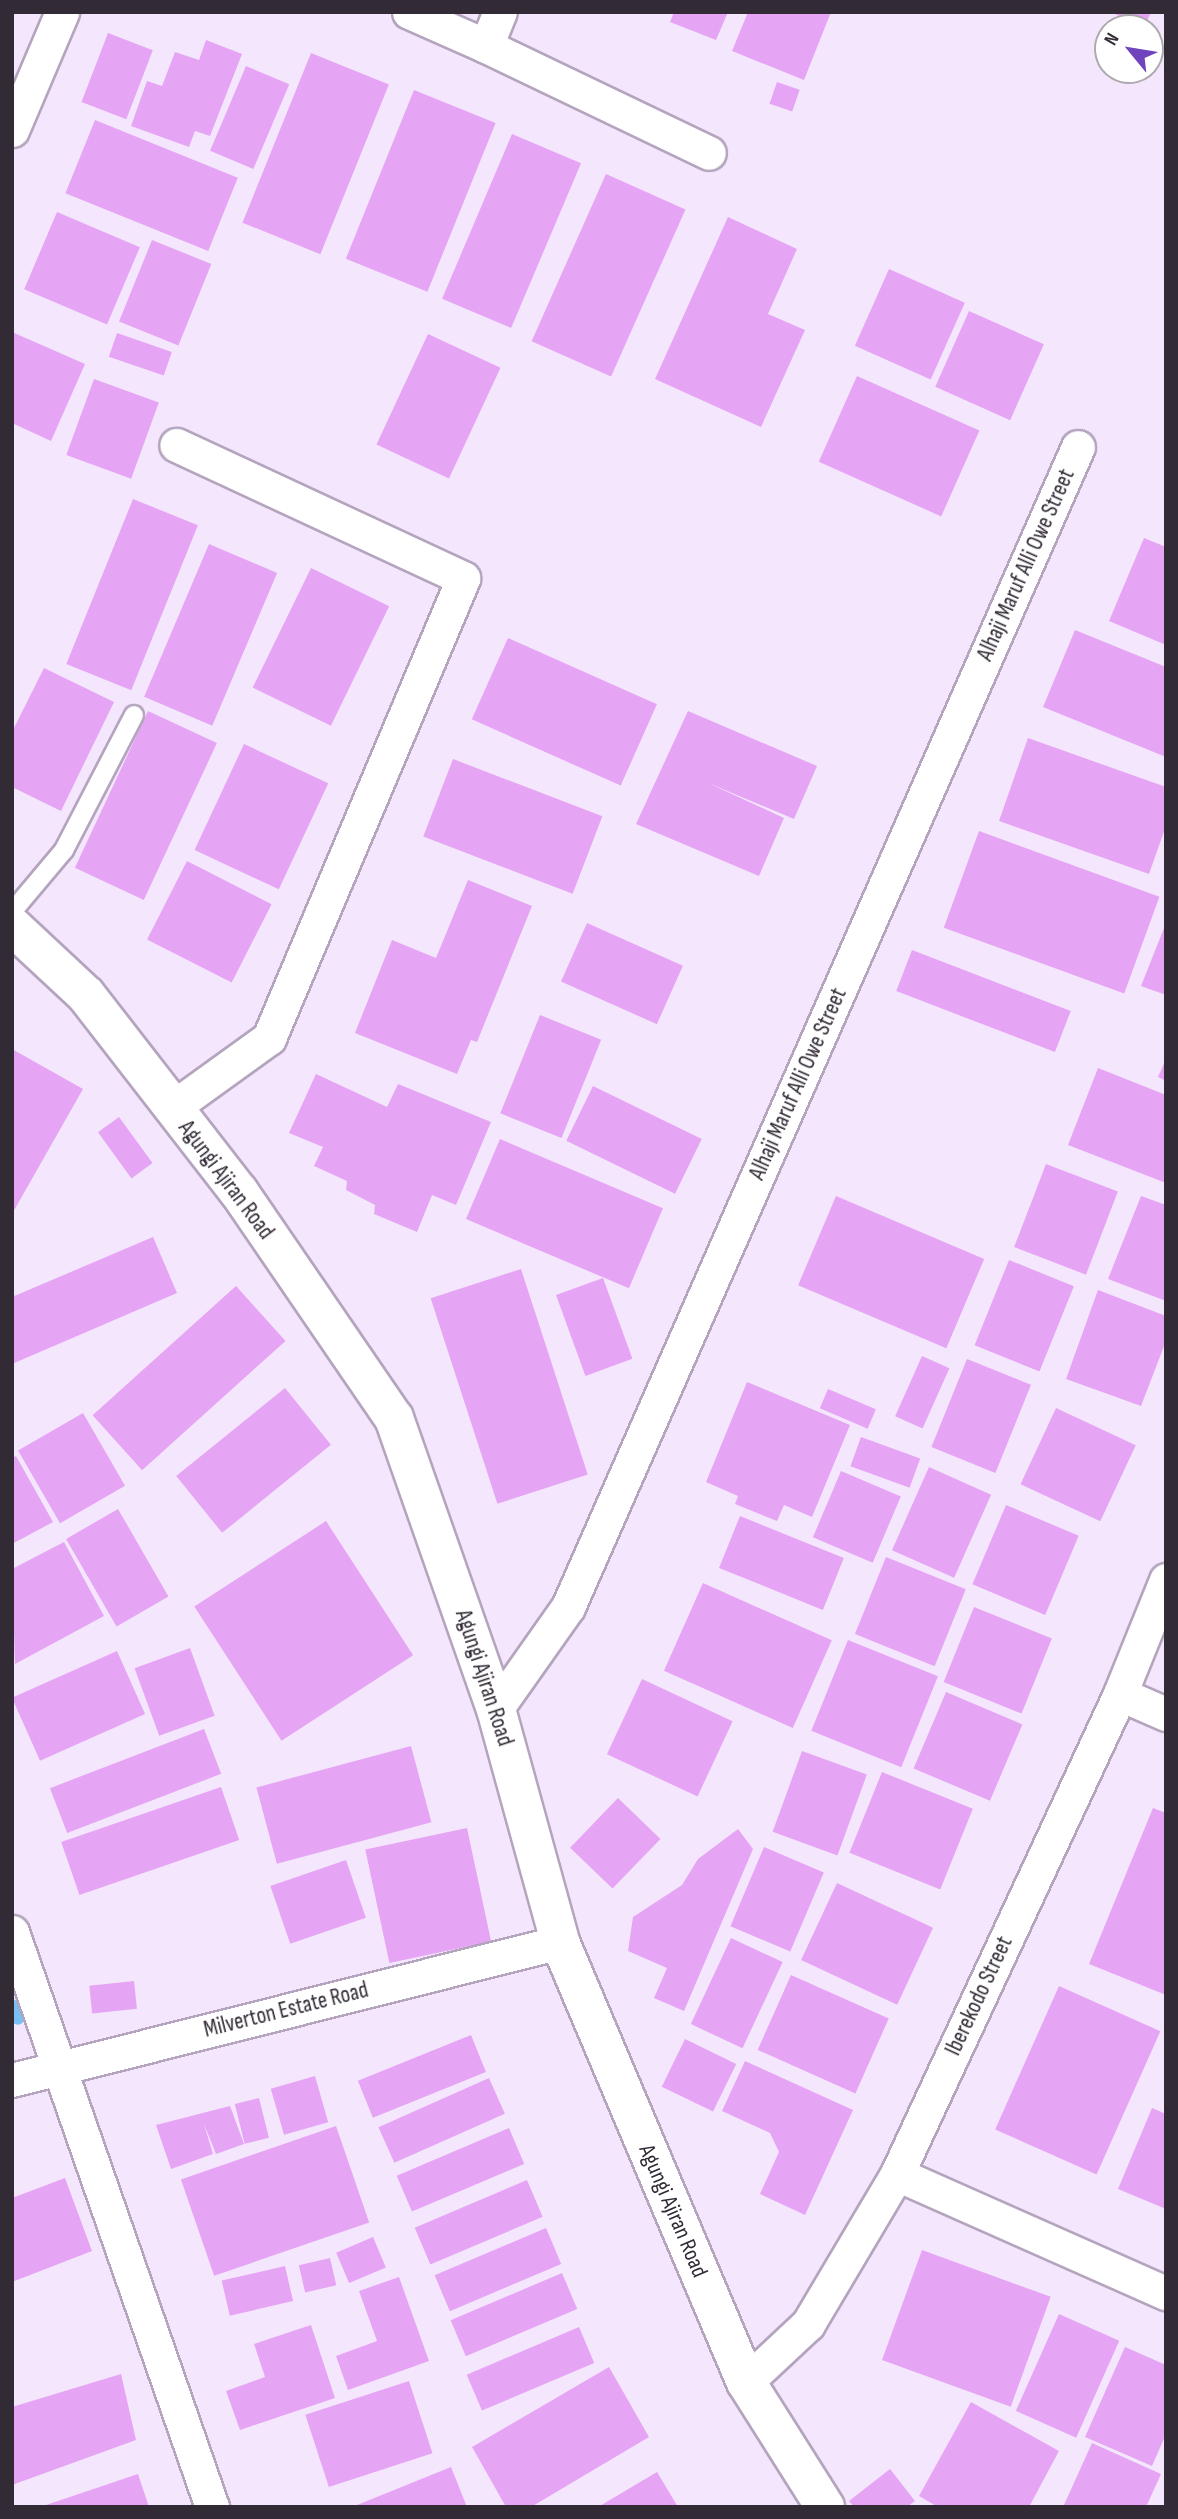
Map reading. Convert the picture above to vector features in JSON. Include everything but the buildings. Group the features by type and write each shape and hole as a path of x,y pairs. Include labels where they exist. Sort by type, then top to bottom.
{"street":[{"path":"12,130 62,12"},
{"path":"409,12 709,153"},
{"path":"486,46 500,12"},
{"path":"172,1108 269,1038 463,578 177,445"},
{"name":"Alhaji Maruf Alli Owe Street","path":"496,1709 568,1607 1078,447"},
{"name":"Agungi Ajiran Road","path":"12,926 86,995 239,1192 394,1418 496,1709 559,1942 746,2382 825,2507"},
{"name":"Iberekodo Street","path":"746,2382 808,2325 897,2174 1119,1694 1166,1580"},
{"path":"1119,1694 1166,1714"},
{"path":"12,1932 62,2066 212,2507"},
{"name":"Milverton Estate Road","path":"12,2080 559,1942"},
{"path":"897,2174 1166,2293"}],"lane":[{"path":"12,912 64,850 134,715"}],"waterway":[{"path":"12,2005 18,2019"}]}
